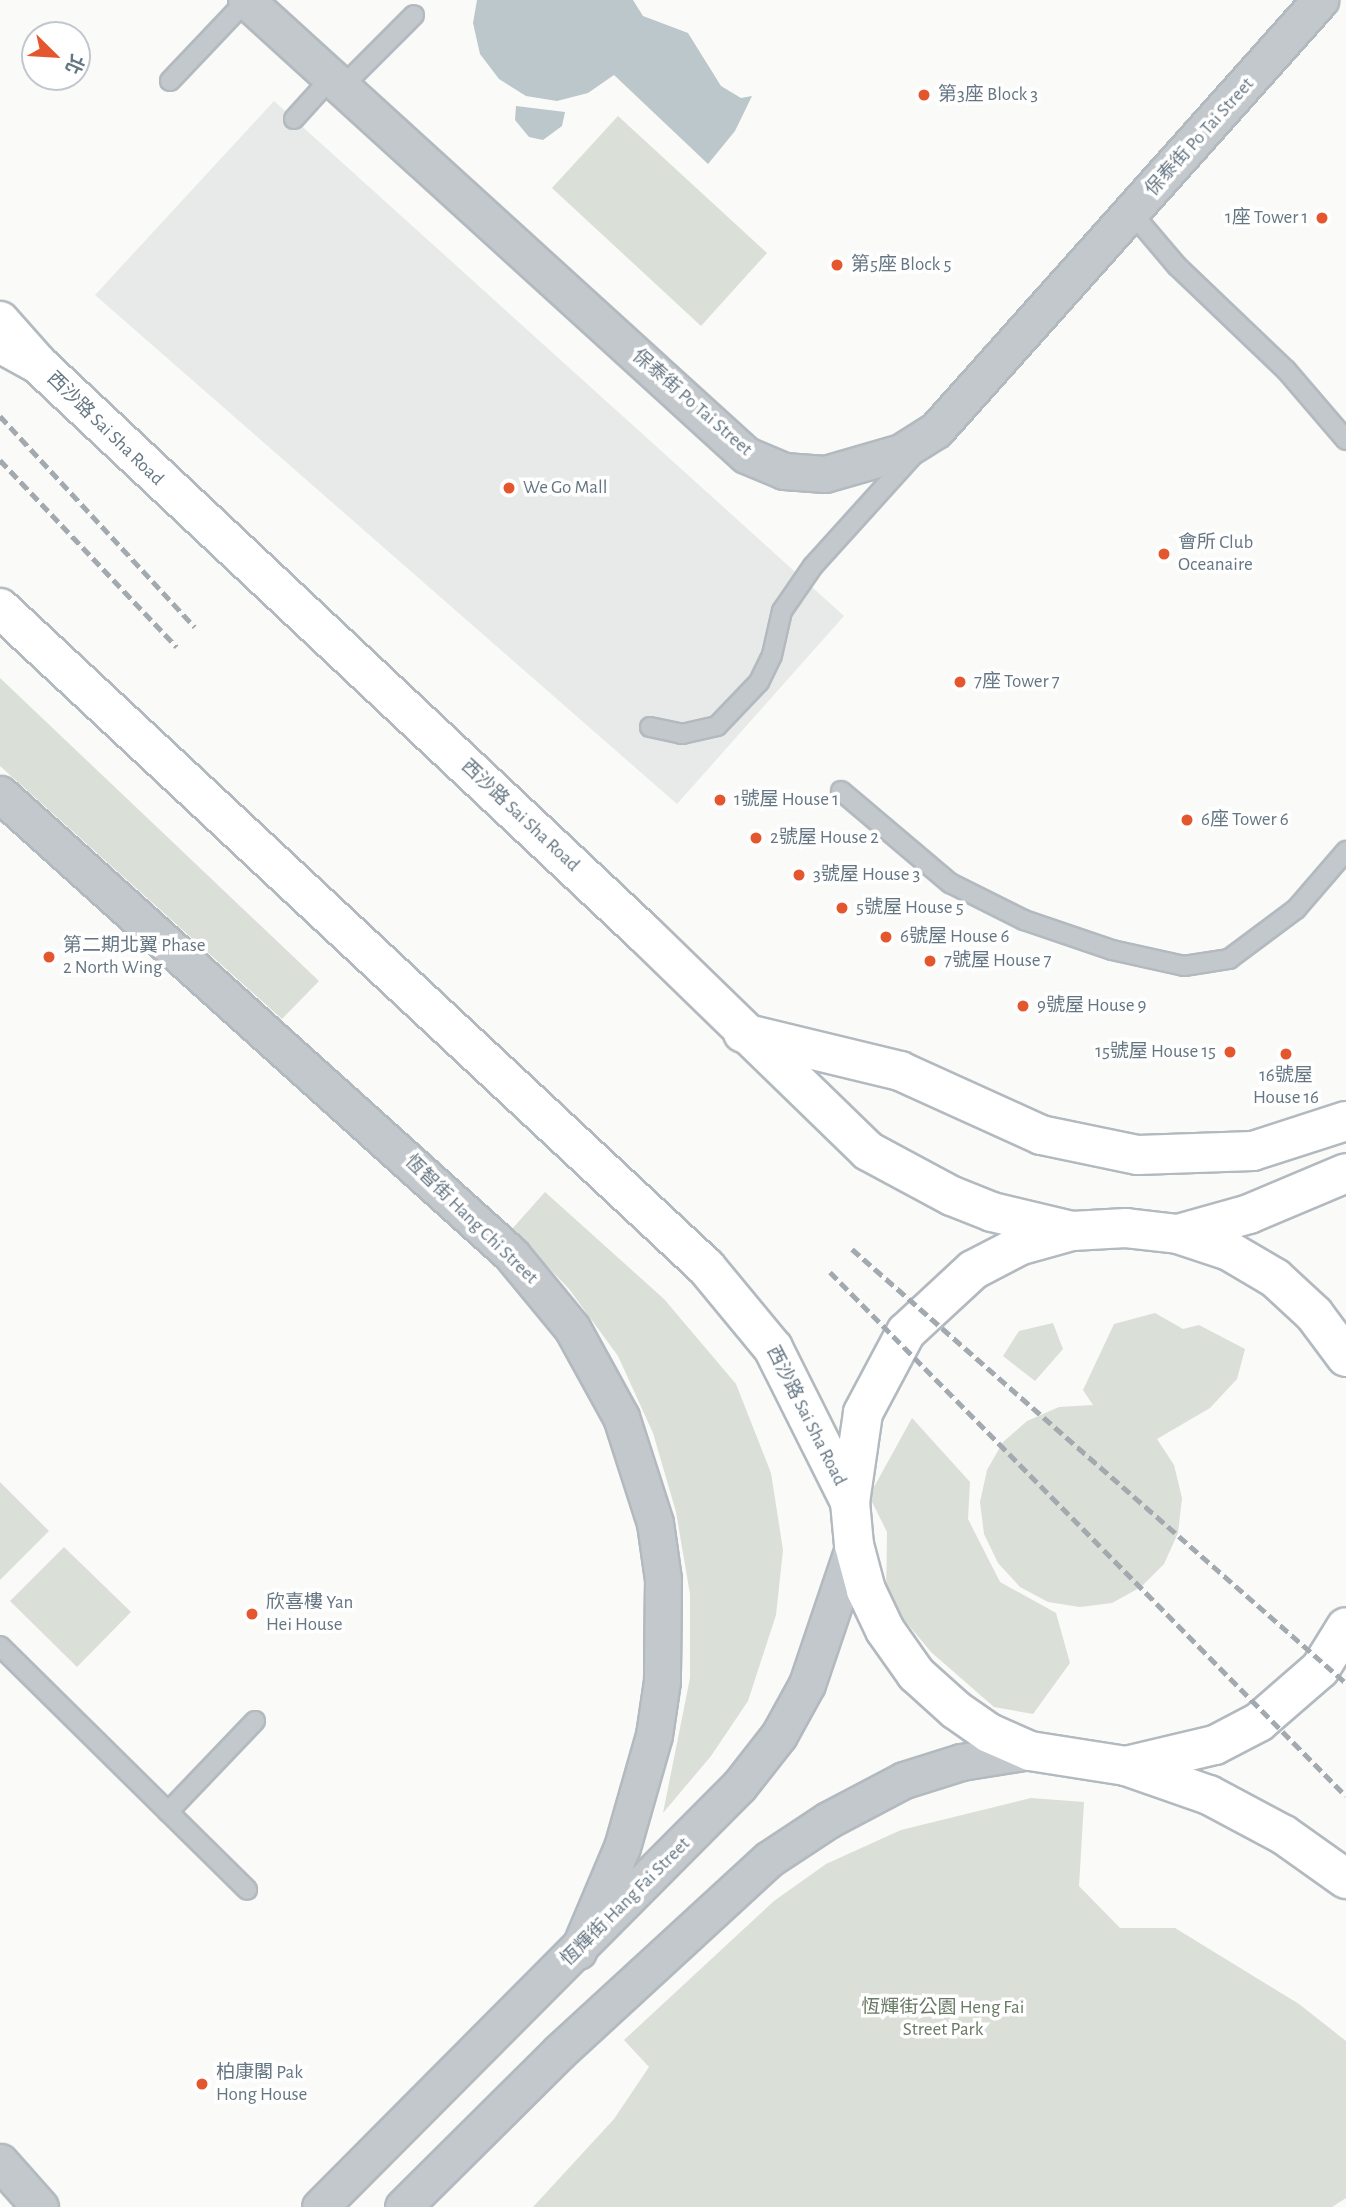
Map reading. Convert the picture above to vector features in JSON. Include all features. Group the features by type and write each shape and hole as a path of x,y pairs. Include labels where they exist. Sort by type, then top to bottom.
{"main road":[{"path":"0,321 38,364"},
{"name":"西沙路 Sai Sha Road","path":"0,342 38,364 647,936 741,1032 868,1151 992,1212 1072,1231"},
{"name":"西沙路 Sai Sha Road","path":"0,608 706,1267 772,1348 850,1502"},
{"path":"741,1032 900,1071 1041,1135 1139,1155 1253,1151 1346,1121"},
{"path":"1178,1234 1249,1214 1346,1173"},
{"path":"1346,1357 1314,1314 1275,1278 1228,1251 1178,1234 1126,1228 1072,1231 1021,1245 973,1270 906,1332 863,1412 850,1502 854,1545 866,1590 885,1630 916,1674 967,1718 1030,1751 1126,1766 1209,1795 1284,1835 1346,1879"},
{"path":"1126,1766 1215,1745 1259,1721 1320,1669 1346,1627"}],"street":[{"name":"保泰街 Po Tai Street","path":"246,0 746,455 785,471 825,474 901,452 936,430 1320,0"},
{"name":"恆智街 Hang Chi Street","path":"0,794 511,1254 572,1328 621,1417 655,1523 663,1579 662,1681 654,1735 622,1847 578,1951"},
{"name":"恆輝街 Hang Fai Street","path":"320,2207 578,1951 739,1786 779,1735 807,1684 854,1545"},
{"path":"403,2207 559,2052 769,1859 828,1820 904,1780 961,1762 1030,1751"},
{"path":"0,2162 40,2207"}],"lane":[{"path":"170,81 246,0"},
{"path":"294,119 414,15"},
{"path":"1132,213 1177,266 1286,370 1346,440"},
{"path":"650,727 682,734 717,726 759,682 772,655 782,611 813,566 936,430"},
{"path":"841,791 950,883 1024,920 1112,950 1184,966 1229,959 1296,909 1346,851"},
{"path":"0,1646 247,1890"},
{"path":"168,1812 255,1721"}],"shaded area":[{"path":"477,0 633,0 643,16 688,33 721,86 741,98 752,96 735,131 708,164 614,75 588,93 557,101 526,96 499,79 480,54 473,23"},
{"name":"We Go Mall","path":"274,101 844,616 677,804 95,295"},
{"path":"516,106 565,112 562,126 543,140 529,137 515,120"}],"green space":[{"path":"618,116 767,253 701,326 552,188"},
{"path":"0,678 319,981 282,1019 0,766"},
{"path":"545,1192 664,1299 736,1384 771,1473 783,1550 776,1615 748,1701 711,1756 663,1813 690,1678 690,1594 676,1512 653,1433 618,1356 569,1289 512,1229"},
{"path":"1155,1313 1183,1329 1199,1325 1245,1349 1237,1379 1210,1408 1157,1439 1174,1465 1182,1498 1178,1533 1164,1564 1141,1587 1112,1603 1080,1607 1048,1602 1020,1587 998,1563 984,1534 980,1502 987,1470 1003,1442 1027,1421 1059,1407 1093,1405 1083,1390 1114,1324"},
{"path":"1053,1323 1063,1349 1035,1381 1003,1356 1019,1331"},
{"path":"912,1418 970,1482 968,1519 1000,1582 1056,1613 1070,1663 1033,1714 994,1707 931,1652 886,1598 887,1532 869,1496"},
{"path":"0,1482 49,1531 0,1580"},
{"path":"64,1547 131,1612 77,1667 10,1601"},
{"name":"恆輝街公園 Heng Fai Street Park","path":"1031,1798 1084,1802 1079,1886 1120,1928 1175,1928 1299,2004 1346,2041 1346,2198 1332,2207 533,2207 614,2119 649,2067 624,2040 774,1901 826,1864 901,1830"}],"railway":[{"path":"0,416 195,627"},
{"path":"0,460 177,647"},
{"path":"852,1249 1346,1683"},
{"path":"830,1272 1346,1796"}],"place":[{"name":"第3座 Block 3","path":"924,95"},
{"name":"1座 Tower 1","path":"1322,218"},
{"name":"第5座 Block 5","path":"837,265"},
{"name":"We Go Mall","path":"509,488"},
{"name":"會所 Club Oceanaire","path":"1164,554"},
{"name":"7座 Tower 7","path":"960,682"},
{"name":"1號屋 House 1","path":"720,800"},
{"name":"6座 Tower 6","path":"1187,820"},
{"name":"2號屋 House 2","path":"756,838"},
{"name":"3號屋 House 3","path":"799,875"},
{"name":"5號屋 House 5","path":"842,908"},
{"name":"6號屋 House 6","path":"886,937"},
{"name":"第二期北翼 Phase 2 North Wing","path":"49,957"},
{"name":"7號屋 House 7","path":"930,961"},
{"name":"9號屋 House 9","path":"1023,1006"},
{"name":"15號屋 House 15","path":"1230,1052"},
{"name":"16號屋 House 16","path":"1286,1054"},
{"name":"欣喜樓 Yan Hei House","path":"252,1614"},
{"name":"柏康閣 Pak Hong House","path":"202,2084"}]}
